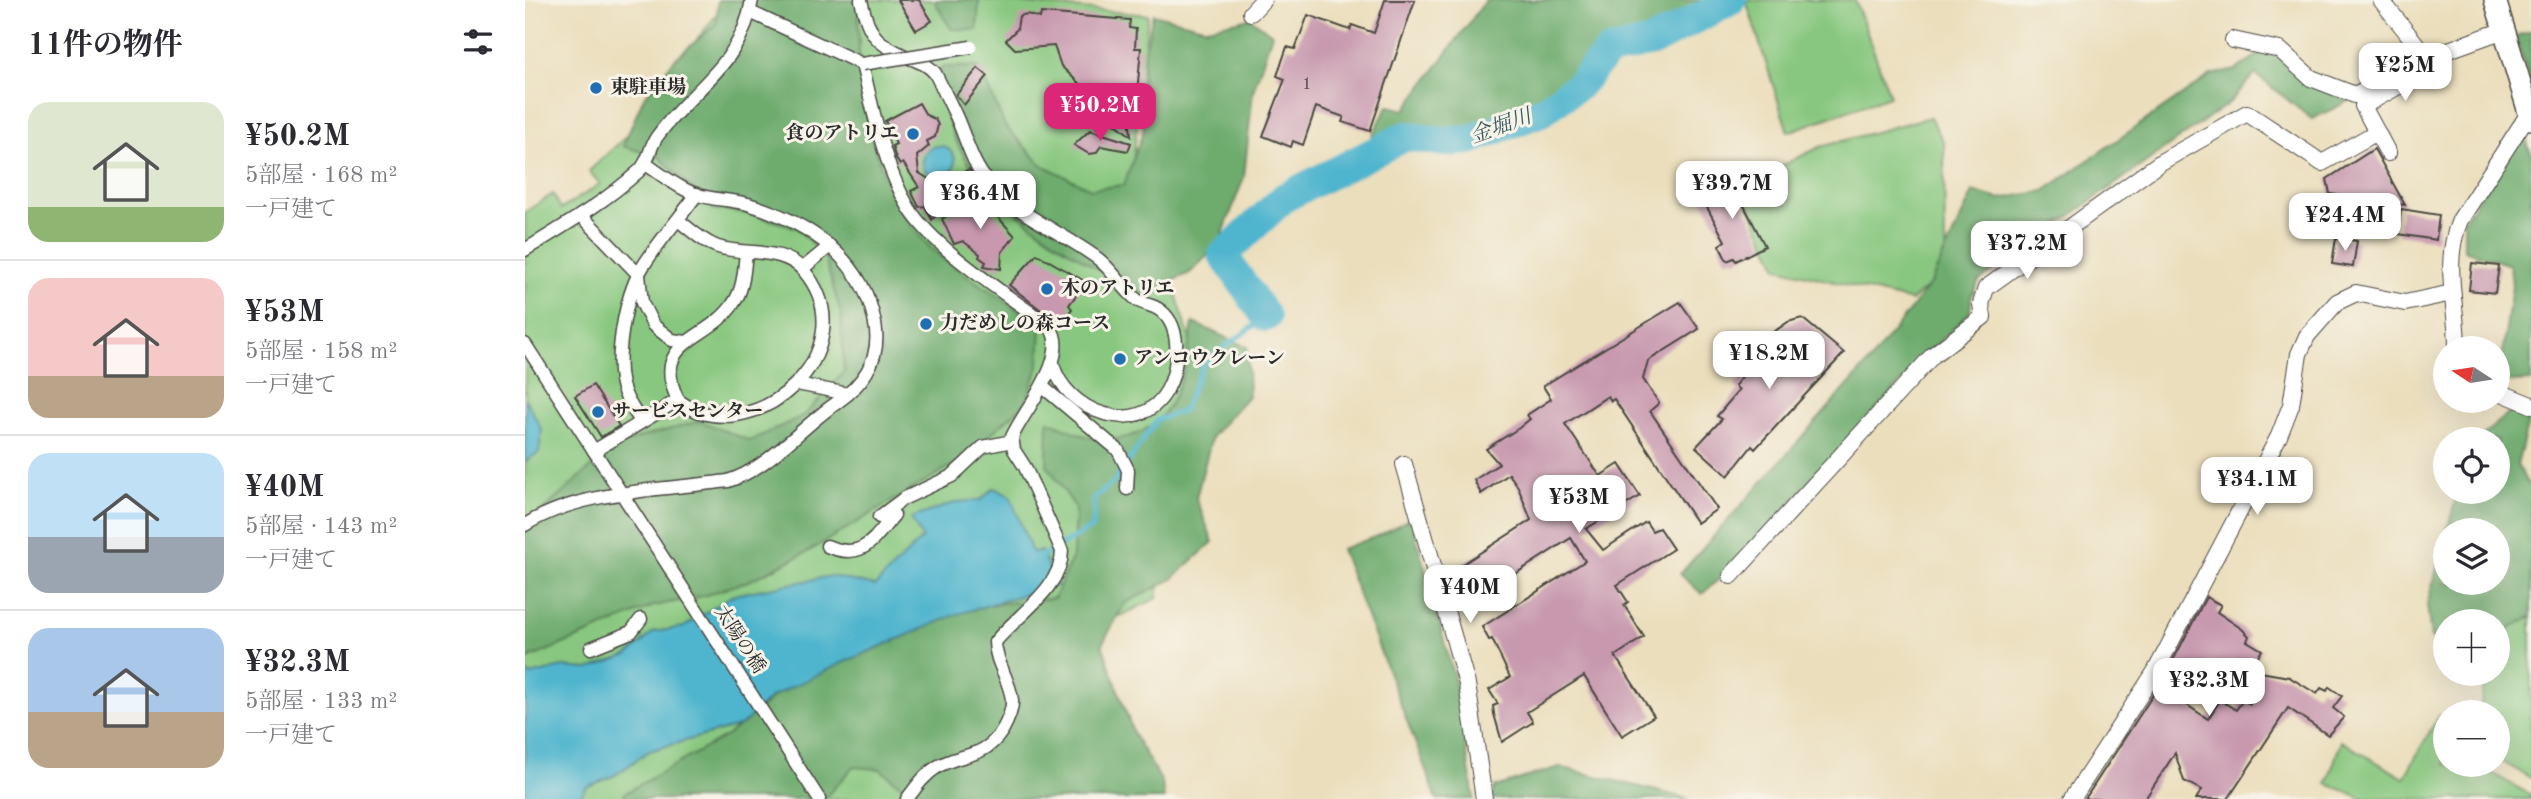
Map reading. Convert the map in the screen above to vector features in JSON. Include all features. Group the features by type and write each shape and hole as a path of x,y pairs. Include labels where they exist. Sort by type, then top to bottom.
{"street":[{"path":"861,0 872,37 886,47 928,65 935,73 977,168 988,182 1003,197 1096,257 1137,300 1162,311 1173,331 1176,362 1168,389 1151,409 1125,418 1112,416 1076,401 1056,378 1052,361"},
{"path":"1251,13 1263,0"},
{"path":"2381,0 2428,59"},
{"path":"2456,336 2449,257 2452,238 2461,220 2530,116 2494,0"},
{"path":"525,250 581,215 646,164 656,139 728,62 751,6 862,64 971,47"},
{"path":"2233,40 2280,50 2311,78 2355,95 2428,59 2504,30"},
{"path":"2388,153 2363,106 2420,74 2428,59"},
{"path":"862,64 890,168 910,209 933,237 1049,327 1055,338 1052,361 1043,387 1024,413 1012,441 1062,551 1061,563 1051,583 995,642 1012,699 1006,725 988,748 939,766 923,777 907,799"},
{"path":"1731,576 1933,355 1983,317 1981,304 1986,288 2161,162 2248,113 2322,163 2377,132"},
{"path":"525,525 571,504 745,476 810,421 848,394 871,366 877,333 867,291 851,267 830,246 812,232 768,211 697,194 646,164"},
{"path":"641,422 624,393 619,355 625,322 639,275 697,194"},
{"path":"581,215 639,275 642,303 653,325 671,340 686,342"},
{"path":"678,220 705,241 746,252 786,258 802,269 817,291 824,317 820,347 814,364 797,384 766,404 727,416 697,411 678,400 669,375 672,359 686,342 733,305 742,283 746,252"},
{"path":"802,269 830,246"},
{"path":"2072,799 2155,672 2279,436 2291,405 2299,354 2307,335 2337,302 2356,293 2405,303 2452,293"},
{"name":"太陽の橋","path":"525,344 819,799"},
{"path":"797,384 848,394"},
{"path":"1043,387 1118,450 1128,470 1126,489"},
{"path":"2510,396 2531,405"},
{"path":"594,452 678,400"},
{"path":"879,517 903,499 952,476 983,447 1012,441"},
{"path":"1404,464 1467,684 1484,799"},
{"path":"827,546 848,552 863,548 894,515"},
{"path":"591,648 631,632 641,619"}],"green space":[{"path":"718,0 859,0 858,30 864,97 870,131 893,195 909,223 929,246 1041,328 1039,364 1026,403 961,460 809,551 751,580 703,596 654,606 525,660 525,527 611,449 642,437 700,421 750,441 805,415 844,372 841,314 824,255 797,228 747,213 713,209 659,157 623,146 643,99 675,59 716,24"},
{"path":"723,0 985,0 1148,15 1128,213 1165,258 1197,362 1157,598 1088,632 1146,799 525,799 525,212 553,194 561,209 600,184 589,171 668,97 666,79 725,4"},
{"path":"934,0 979,0 977,30 951,29"},
{"path":"1486,0 1701,0 1702,9 1665,30 1600,50 1574,83 1537,107 1468,135 1400,131 1373,146 1370,140 1388,106 1405,110"},
{"path":"1746,0 1855,0 1890,96 1788,132"},
{"path":"1153,14 1207,28 1250,18 1272,34 1253,91 1244,177 1219,244 1190,273 1143,294 1068,250 1016,212 994,192 974,171 960,149 935,85 942,67 979,67 1005,126 1042,165 1091,189 1124,185 1144,129 1140,115 1144,56"},
{"path":"2531,31 2531,85 2516,36"},
{"path":"2259,54 2278,56 2308,80 2349,101 2312,119 2255,74 2229,103 1979,281 1971,297 1970,312 1929,352 1727,572 1702,594 1680,574 1870,361 1930,284 1973,192 2000,199 2044,191 2211,75 2236,70"},
{"path":"1930,117 1944,143 1945,251 1931,284 1911,301 1778,268 1745,197 1752,180 1820,147"},
{"path":"2523,133 2531,153 2531,381 2510,382 2510,336 2505,336 2512,286 2510,265 2464,250 2464,220"},
{"path":"1193,323 1247,347 1249,395 1212,436 1196,498 1213,542 1171,580 1125,603 1102,644 1134,735 1162,782 1164,799 918,799 880,769 853,767 824,799 623,799 625,793 728,735 783,689 889,630 989,605 1054,598 1073,556 1075,507 1047,465 1048,421 1084,436 1105,440 1128,437 1147,429 1161,417 1179,384"},
{"path":"2512,411 2529,419 2517,465 2527,483 2531,484 2531,616 2510,628 2510,609 2433,609 2433,639 2427,604 2433,583 2433,595 2510,595 2510,518 2450,518 2455,504 2510,504 2510,427 2493,427"},
{"path":"1411,518 1456,685 1474,799 1437,799 1341,549 1380,535"},
{"path":"2531,616 2531,778 2510,766 2510,700 2482,700 2484,686 2510,686 2510,628"},
{"path":"2433,726 2433,777 2499,777 2531,795 2531,799 2365,799 2327,784 2341,741 2404,778"},
{"path":"1559,767 1689,799 1491,799 1495,787"}],"water":[{"path":"939,146 950,151 955,162 950,173 939,178 928,173 923,162 928,151"},
{"path":"525,398 542,430 539,452 525,462"},
{"path":"994,488 1010,496 1032,552 1041,551 1057,585 955,615 842,663 771,697 742,725 649,751 615,775 586,787 581,795 570,799 525,799 525,673 531,675 562,667 589,669 628,655 654,632 684,627 733,595 831,576 875,586 922,538 911,518 957,502 981,500"}],"building":[{"path":"898,0 919,0 932,21 916,30"},
{"path":"1385,0 1415,0 1370,131 1342,122 1344,117 1316,107 1303,145 1293,141 1291,147 1263,136 1285,79 1277,76 1287,47 1295,49 1308,15 1350,30 1352,25 1374,33"},
{"path":"1041,13 1130,20 1129,28 1136,29 1135,48 1141,48 1136,106 1128,106 1131,136 1091,104 1087,91 1061,66 1054,46 1015,49 1006,40 1017,29 1019,16 1027,14 1040,18"},
{"path":"978,68 988,76 964,105 956,95"},
{"path":"919,103 926,115 935,119 938,125 935,137 927,141 929,146 917,156 919,173 939,185 969,169 971,173 932,220 925,206 919,207 911,191 919,187 903,163 900,165 896,159 892,146 896,144 885,121"},
{"path":"1090,130 1131,143 1128,151 1101,146 1096,153 1089,154 1074,145"},
{"path":"2374,149 2405,205 2330,194 2327,179"},
{"path":"1729,177 1765,246 1736,261 1734,258 1727,261 1719,245 1725,241 1701,196"},
{"path":"979,196 1015,236 1002,252 1001,269 984,266 986,262 979,257 980,254 963,241 954,244 942,219"},
{"path":"2401,209 2439,215 2436,240 2398,234"},
{"path":"2336,238 2357,241 2353,267 2332,264"},
{"name":"木のアトリエ","path":"1037,254 1086,282 1069,305 1072,309 1059,324 1009,285"},
{"path":"2472,263 2499,266 2495,293 2469,290"},
{"path":"1680,302 1699,329 1648,361 1643,379 1659,403 1650,411 1717,509 1697,523 1614,399 1611,401 1608,396 1565,424 1600,476 1619,464 1640,496 1586,529 1603,550 1646,522 1652,531 1659,528 1673,549 1617,585 1628,602 1624,605 1644,637 1615,656 1654,716 1622,736 1584,676 1527,712 1533,722 1502,742 1493,706 1498,704 1489,690 1510,677 1492,639 1489,640 1482,627 1585,561 1571,538 1473,601 1452,571 1531,520 1518,487 1509,474 1481,494 1474,480 1499,464 1486,449 1519,428 1530,419 1527,415 1551,399 1543,386"},
{"path":"1802,318 1844,353 1755,449 1752,446 1728,476 1696,447 1722,419 1717,416 1739,390 1735,386 1768,341 1765,338 1788,322"},
{"name":"サービスセンター","path":"593,385 619,426 601,437 575,396"},
{"path":"2206,597 2221,605 2217,612 2242,629 2249,636 2247,641 2262,650 2250,670 2233,660 2212,692 2193,679 2181,701 2208,719 2220,700 2236,710 2243,700 2250,704 2254,671 2289,677 2317,694 2321,688 2327,691 2329,687 2342,696 2333,708 2344,717 2328,735 2288,708 2228,799 2196,799 2202,790 2184,781 2175,753 2145,799 2085,799 2164,678"}],"waterway":[{"name":"金堀川","path":"1266,317 1223,255 1285,197 1406,136 1444,142 1470,140 1541,112 1578,86 1608,52 1652,42 1732,0"},
{"path":"1039,558 1093,527 1094,498 1114,482 1157,420 1183,411 1204,362 1266,317"}],"place":[{"name":"東駐車場","path":"596,88"},
{"name":"食のアトリエ","path":"913,134"},
{"name":"木のアトリエ","path":"1047,289"},
{"name":"力だめしの森コース","path":"926,324"},
{"name":"アンコウクレーン","path":"1120,359"},
{"name":"サービスセンター","path":"598,412"}]}
